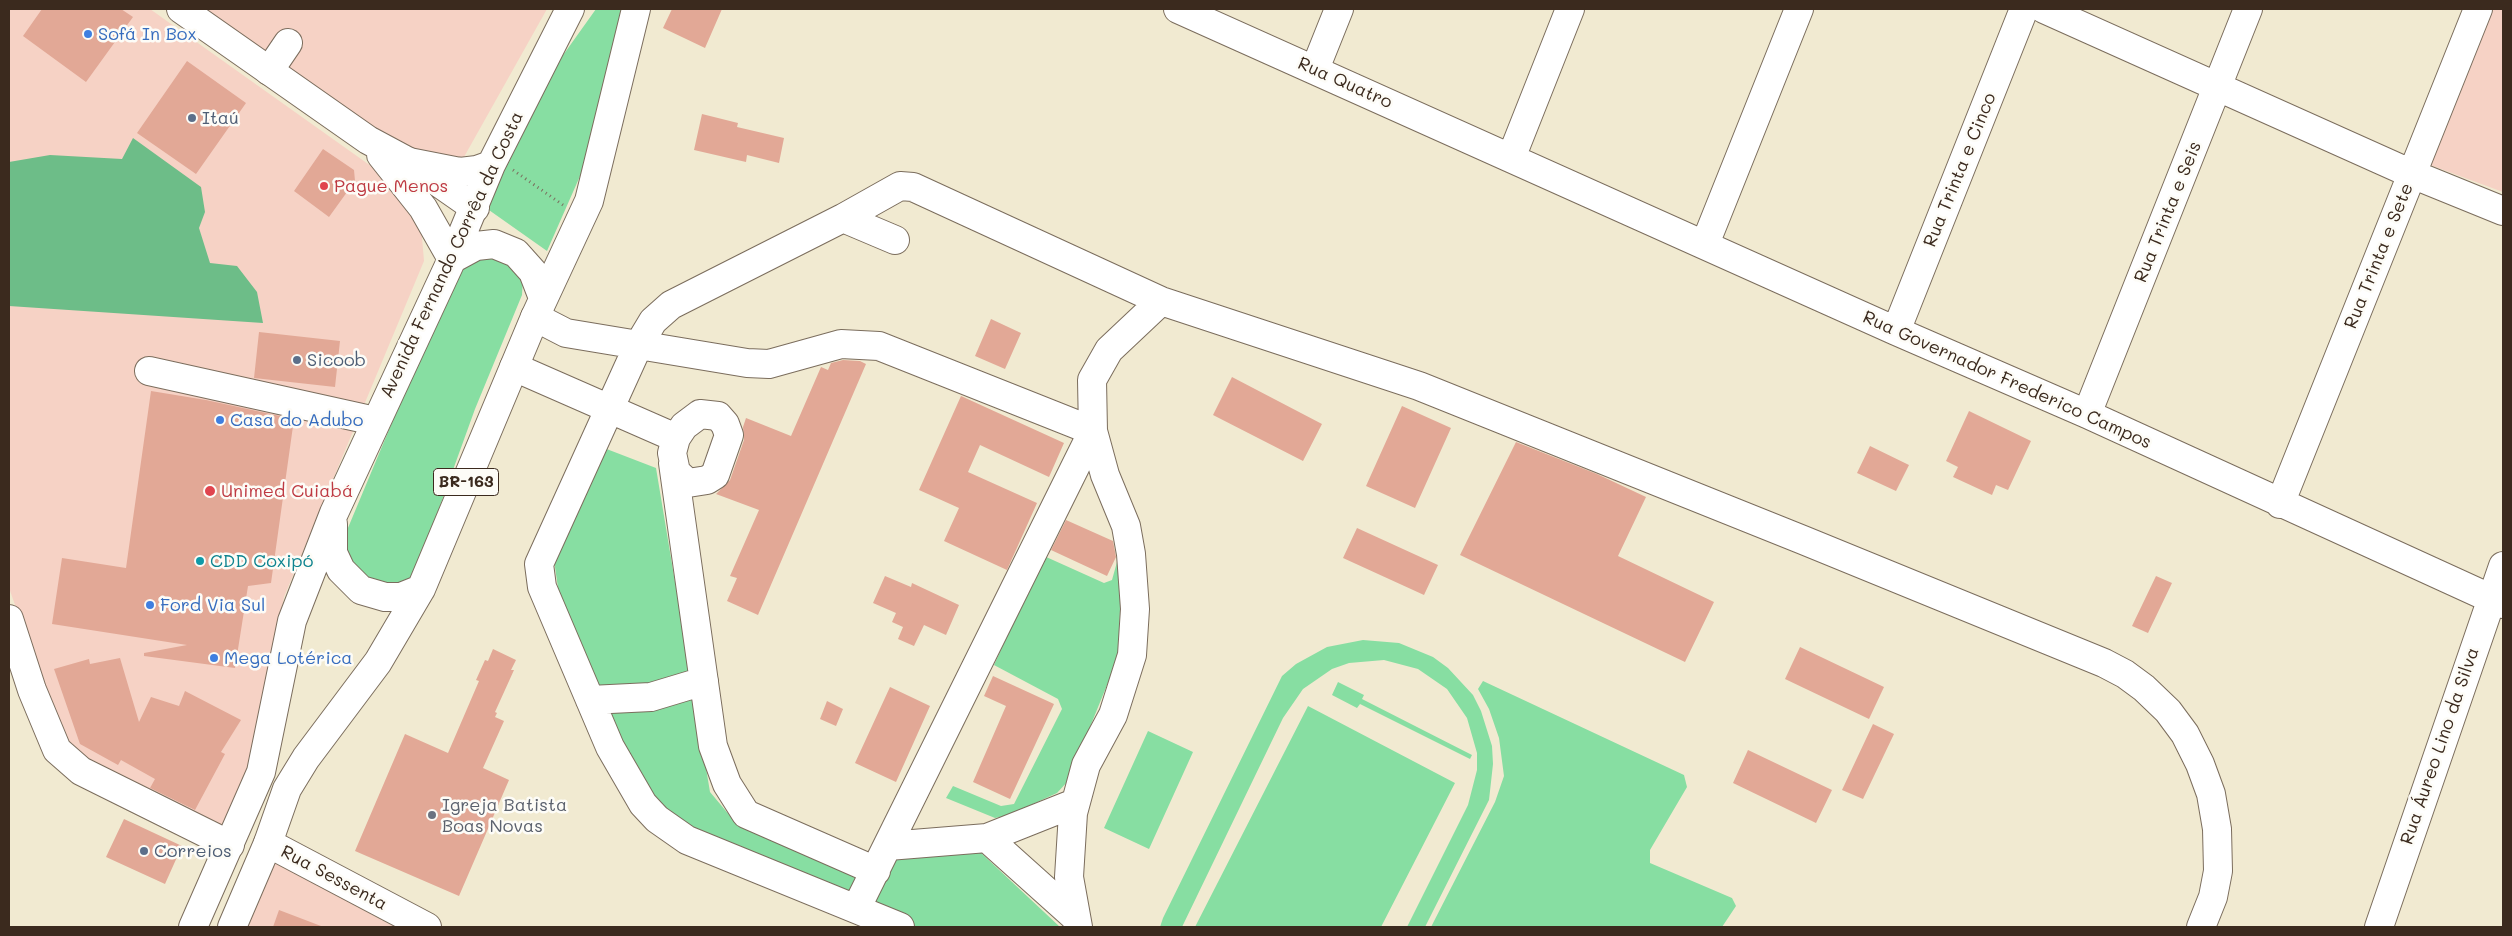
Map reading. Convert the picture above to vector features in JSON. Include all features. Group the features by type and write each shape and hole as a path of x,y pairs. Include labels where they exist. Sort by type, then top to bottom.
{"main road":[{"path":"181,9 368,140 409,162 475,208 533,272 539,307 566,333 747,363 769,364 841,344 879,346 1093,431"},
{"name":"Avenida Fernando Corrêa da Costa","path":"193,927 261,772 292,621 334,513 475,208 501,167 570,9"},
{"name":"BR-163","path":"232,927 268,843 287,789 306,758 378,662 421,589 539,307 589,201 636,9"},
{"name":"Rua Quatro","path":"1178,9 1510,158"},
{"path":"1315,69 1339,9"},
{"path":"1510,158 1570,9"},
{"path":"1705,244 1799,9"},
{"name":"Rua Trinta e Cinco","path":"1896,332 2024,9"},
{"path":"2044,9 2412,174 2503,211"},
{"name":"Rua Trinta e Seis","path":"2087,414 2219,87 2248,9"},
{"name":"Rua Trinta e Sete","path":"2280,504 2478,9"},
{"path":"269,71 288,43"},
{"path":"368,140 403,180 423,208 452,259 476,246 494,244 516,253"},
{"name":"Rua Governador Frederico Campos","path":"1510,158 1705,244 1896,332 2087,414 2497,602"},
{"path":"409,162 460,172 501,167"},
{"path":"900,927 688,840 657,819 643,804 610,746 542,587 539,564 638,346 653,321 671,304 843,218 900,186 913,187 1161,301 1419,386 1803,540 2104,663 2125,674 2144,688 2168,711 2185,734 2200,764 2211,794 2217,829 2218,871 2213,897 2201,927"},
{"path":"843,218 895,240"},
{"path":"1076,922 1069,877 1073,813 1086,765 1113,715 1132,655 1135,609 1131,554 1126,526 1105,474 1093,431 1092,380 1109,350 1161,301"},
{"path":"514,368 610,410 674,450 713,746 727,784 746,814 876,871"},
{"path":"149,371 376,421"},
{"path":"856,909 1093,431"},
{"path":"334,513 333,553 341,570 361,590 385,597 401,597 421,589"},
{"name":"Rua Áureo Lino da Silva","path":"2379,927 2497,602 2503,566"},
{"path":"9,619 32,690 57,750 81,771 230,845"},
{"path":"590,700 651,697 704,681"},
{"path":"888,846 987,838 1076,803"},
{"path":"987,838 1076,922"},
{"name":"Rua Sessenta","path":"268,843 427,927"}],"path":[{"path":"501,167 564,206"}],"shaded area":[{"path":"9,9 150,9 392,181 421,226 424,261 284,597 256,746 234,815 221,833 80,761 62,737 9,588"},
{"path":"200,9 547,9 464,157 444,164 385,139"},
{"path":"2492,9 2503,9 2503,192 2430,165"},
{"path":"272,860 395,927 244,927"}],"green space":[{"path":"596,9 623,9 584,167 547,251 479,203 546,79"},
{"path":"133,138 201,187 205,212 199,228 210,263 237,266 257,292 263,323 9,306 9,162 50,155 122,159"},
{"path":"499,253 523,279 522,295 475,409 415,575 403,583 372,588 340,547 457,267"},
{"path":"604,448 656,468 710,792 736,823 861,874 850,898 696,832 666,813 635,773 560,602 554,560"},
{"path":"1044,556 1104,583 1112,580 1117,562 1122,564 1118,658 1068,781 1057,793 1009,815 995,818 946,798 953,786 1001,806 1014,804 1062,709 1058,699 994,665"},
{"path":"1363,640 1399,643 1433,657 1448,668 1473,695 1481,711 1492,746 1493,764 1489,800 1425,927 1407,927 1468,805 1477,770 1477,753 1467,718 1447,689 1418,669 1384,660 1349,663 1332,669 1303,689 1283,718 1182,927 1160,927 1282,676 1296,664 1327,647"},
{"path":"1483,681 1684,775 1687,787 1650,850 1650,863 1732,898 1736,906 1722,927 1431,927 1495,802 1504,776 1499,738 1489,709 1478,689"},
{"path":"1338,682 1364,695 1362,699 1472,755 1470,759 1360,704 1357,708 1332,695"},
{"path":"1308,706 1455,783 1381,927 1195,927"},
{"path":"1148,731 1193,752 1149,849 1104,828"},
{"path":"979,851 1060,927 914,927 869,905 893,855"}],"building":[{"name":"Sofá In Box","path":"42,9 121,9 133,17 86,82 23,36"},
{"path":"672,9 722,9 705,48 663,28"},
{"name":"Itaú","path":"187,61 246,103 196,174 137,133"},
{"path":"702,114 738,123 737,127 784,138 779,163 747,155 746,162 694,150"},
{"name":"Pague Menos","path":"323,149 354,170 355,181 329,217 294,191"},
{"path":"991,319 1021,333 1005,369 975,356"},
{"name":"Sicoob","path":"259,332 340,341 335,387 254,378"},
{"path":"843,360 860,361 866,364 758,615 727,601 737,578 730,576 759,510 716,494 730,480 744,440 743,427 746,418 791,436 821,367 828,370 831,363"},
{"path":"1232,377 1322,424 1303,461 1213,415"},
{"path":"151,391 206,400 294,419 271,583 248,586 235,668 144,656 144,653 187,645 52,624 62,558 126,568"},
{"path":"961,396 1064,443 1049,477 980,445 968,472 1037,503 1007,570 944,541 959,508 919,490"},
{"path":"1402,406 1451,428 1415,508 1366,486"},
{"path":"1969,411 2031,441 2008,490 1996,485 1992,495 1953,477 1958,467 1946,461"},
{"path":"1516,442 1597,474 1646,497 1618,556 1714,602 1685,662 1460,555"},
{"path":"1870,446 1909,465 1896,491 1857,473"},
{"path":"1066,520 1113,541 1116,557 1107,576 1051,550"},
{"path":"1357,528 1438,565 1424,595 1343,558"},
{"path":"885,576 911,587 912,583 959,605 946,635 924,625 914,646 898,639 903,627 892,622 896,613 873,603"},
{"path":"2156,576 2172,583 2148,633 2132,626"},
{"path":"1800,647 1884,687 1869,719 1785,679"},
{"name":"Igreja Batista Boas Novas","path":"493,649 516,660 511,670 514,670 495,712 497,713 495,717 504,721 483,768 509,780 459,896 355,851 405,734 448,753 479,681 476,680 485,660 488,661"},
{"path":"120,658 139,722 151,697 179,706 185,691 241,720 221,752 225,754 195,810 150,788 155,779 121,760 118,765 80,744 54,669 89,659 90,664"},
{"path":"993,676 1054,704 1010,799 973,782 1006,706 984,696"},
{"path":"890,687 930,706 896,782 855,763"},
{"path":"827,701 843,709 836,726 820,719"},
{"path":"1873,724 1894,734 1863,799 1842,790"},
{"path":"1748,750 1832,790 1816,823 1733,783"},
{"name":"Correios","path":"124,819 182,846 165,884 106,857"},
{"path":"279,910 321,926 321,927 273,927"}],"place":[{"name":"Sofá In Box","path":"88,34"},
{"name":"Itaú","path":"192,118"},
{"name":"Pague Menos","path":"324,186"},
{"name":"Sicoob","path":"297,360"},
{"name":"Casa do Adubo","path":"220,420"},
{"name":"Unimed Cuiabá","path":"210,491"},
{"name":"CDD Coxipó","path":"200,561"},
{"name":"Ford Via Sul","path":"150,605"},
{"name":"Mega Lotérica","path":"214,658"},
{"name":"Igreja Batista Boas Novas","path":"432,815"},
{"name":"Correios","path":"144,851"}]}
